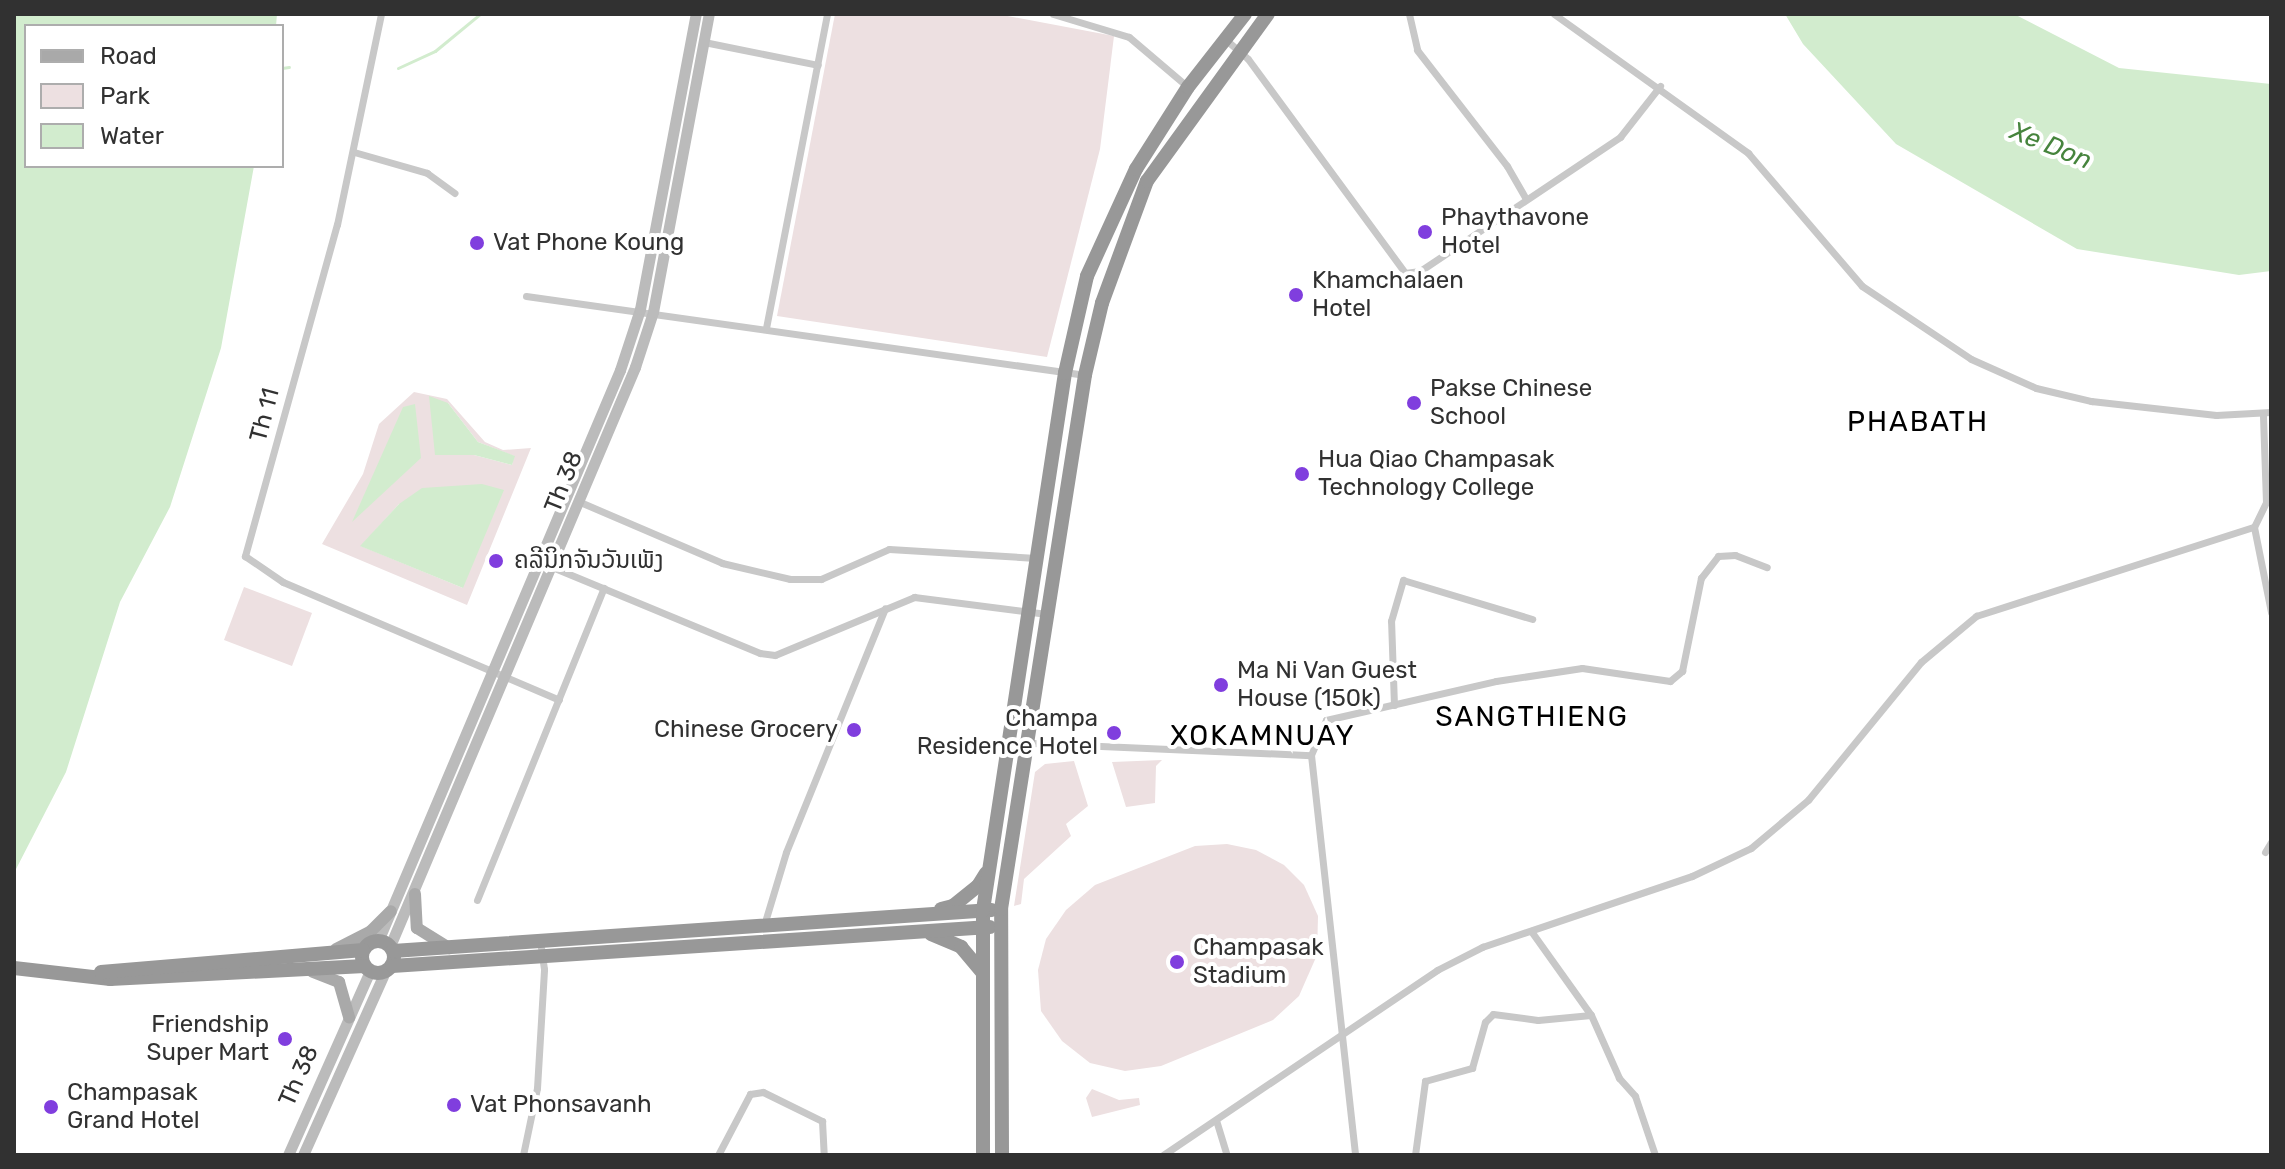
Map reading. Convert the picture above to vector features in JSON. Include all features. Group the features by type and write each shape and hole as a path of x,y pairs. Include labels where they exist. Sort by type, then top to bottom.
{"highway":[{"path":"983,1155 983,910 1065,373 1087,276 1136,169 1188,87 1245,14"},
{"path":"1002,1155 1001,909 1085,375 1102,303 1147,181 1268,14"},
{"path":"916,915 953,906 978,886 988,869"},
{"path":"88,975 363,950 382,959 541,949 1001,909"},
{"path":"764,932 915,931 1001,926"},
{"path":"915,931 961,947 983,973"},
{"path":"14,968 110,979 302,970 449,948 541,949"}],"main road":[{"path":"415,894 417,928 449,948"},
{"path":"320,954 360,939 391,911"},
{"path":"302,970 339,982 349,1018"}],"street":[{"name":"Th 11","path":"381,14 354,152 245,556 283,582 497,677 559,700"},
{"name":"Th 38","path":"288,1155 349,1018 415,894 640,309 696,14"},
{"name":"Th 38","path":"303,1155 382,959 391,911 497,677 552,567 653,312 709,14"},
{"path":"766,328 827,14"},
{"path":"1053,14 1129,37 1188,87"},
{"path":"1409,14 1417,50 1507,166 1526,199"},
{"path":"1554,14 1660,86 1748,153 1862,286 1971,359 2036,388 2091,401 2216,415 2267,413 2266,502 2254,527 2271,612"},
{"path":"1225,39 1239,51 1405,273 1420,271 1620,137 1660,86"},
{"path":"704,42 818,65"},
{"path":"354,152 427,173 455,193"},
{"path":"526,296 640,309 1085,375"},
{"path":"580,502 722,563 790,579 821,579 889,549 1038,558"},
{"path":"1163,1155 1437,970 1531,931 1692,876 1751,848 1808,800 1921,662 1976,616 2254,527"},
{"path":"1355,1155 1344,1032 1311,755 1326,720 1556,669 1609,668 1670,681 1682,671 1701,578 1718,556 1735,555 1767,567"},
{"path":"552,567 760,653 775,655 885,608 927,597 1047,614"},
{"path":"1394,705 1391,621 1403,580 1532,619"},
{"path":"477,900 604,588"},
{"path":"764,932 786,852 885,608"},
{"path":"1010,742 1029,746 1311,755"},
{"path":"2265,852 2271,842"},
{"path":"1531,931 1591,1015 1619,1078 1635,1096 1655,1155"},
{"path":"523,1155 537,1088 541,949"},
{"path":"1415,1155 1425,1081 1472,1068 1485,1022 1493,1014 1538,1020 1591,1015"},
{"path":"323,1077 335,1081"},
{"path":"718,1155 750,1094 763,1092 822,1121 824,1155"},
{"path":"1216,1120 1227,1155"}],"green space":[{"path":"835,14 997,14 1114,36 1100,149 1047,357 777,316"},
{"path":"414,392 447,399 485,442 503,450 531,448 467,605 322,544 363,474 379,424","holes":["448,403 478,442 514,456 512,465 474,455 435,455","399,504 463,588 361,546"]},
{"path":"244,587 312,613 292,666 224,640"},
{"path":"1162,760 1156,766 1155,803 1126,807 1112,762"},
{"path":"1074,761 1088,806 1066,824 1071,836 1024,879 1021,904 1014,906 1035,772 1045,764"},
{"name":"Champasak Stadium","path":"1227,844 1256,850 1284,865 1304,885 1318,916 1317,955 1299,996 1273,1020 1161,1066 1125,1071 1090,1063 1062,1041 1041,1011 1038,970 1046,939 1066,910 1095,885 1195,846"},
{"path":"1092,1089 1119,1100 1139,1098 1140,1105 1092,1117 1086,1098"}],"water":[{"path":"14,14 277,14 276,24 24,24 24,168 254,168 221,348 170,507 120,602 66,772 14,873"},
{"name":"Xe Don","path":"1785,14 2014,14 2119,68 2271,84 2271,271 2239,275 2077,249 1896,144 1803,44"},
{"path":"429,396 448,403 478,442 515,456 512,465 474,455 435,455"},
{"path":"415,404 421,458 352,522 403,407"},
{"path":"482,484 504,490 463,588 360,546 399,504 422,488"}],"waterway":[{"path":"398,68 435,51 480,14"},
{"path":"284,68 289,67"}],"place":[{"name":"Phaythavone Hotel","path":"1425,232"},
{"name":"Vat Phone Koung","path":"477,243"},
{"name":"Khamchalaen Hotel","path":"1296,295"},
{"name":"Pakse Chinese School","path":"1414,403"},
{"name":"Hua Qiao Champasak Technology College","path":"1302,474"},
{"name":"ຄລີນິກຈັນວັນເພັງ","path":"496,561"},
{"name":"Ma Ni Van Guest House (150k)","path":"1221,685"},
{"name":"Chinese Grocery","path":"854,730"},
{"name":"Champa Residence Hotel","path":"1114,733"},
{"name":"Champasak Stadium","path":"1177,962"},
{"name":"Friendship Super Mart","path":"285,1039"},
{"name":"Vat Phonsavanh","path":"454,1105"},
{"name":"Champasak Grand Hotel","path":"51,1107"}],"district":[{"name":"PHABATH","path":"1918,422"},
{"name":"SANGTHIENG","path":"1532,717"},
{"name":"XOKAMNUAY","path":"1263,736"}]}
